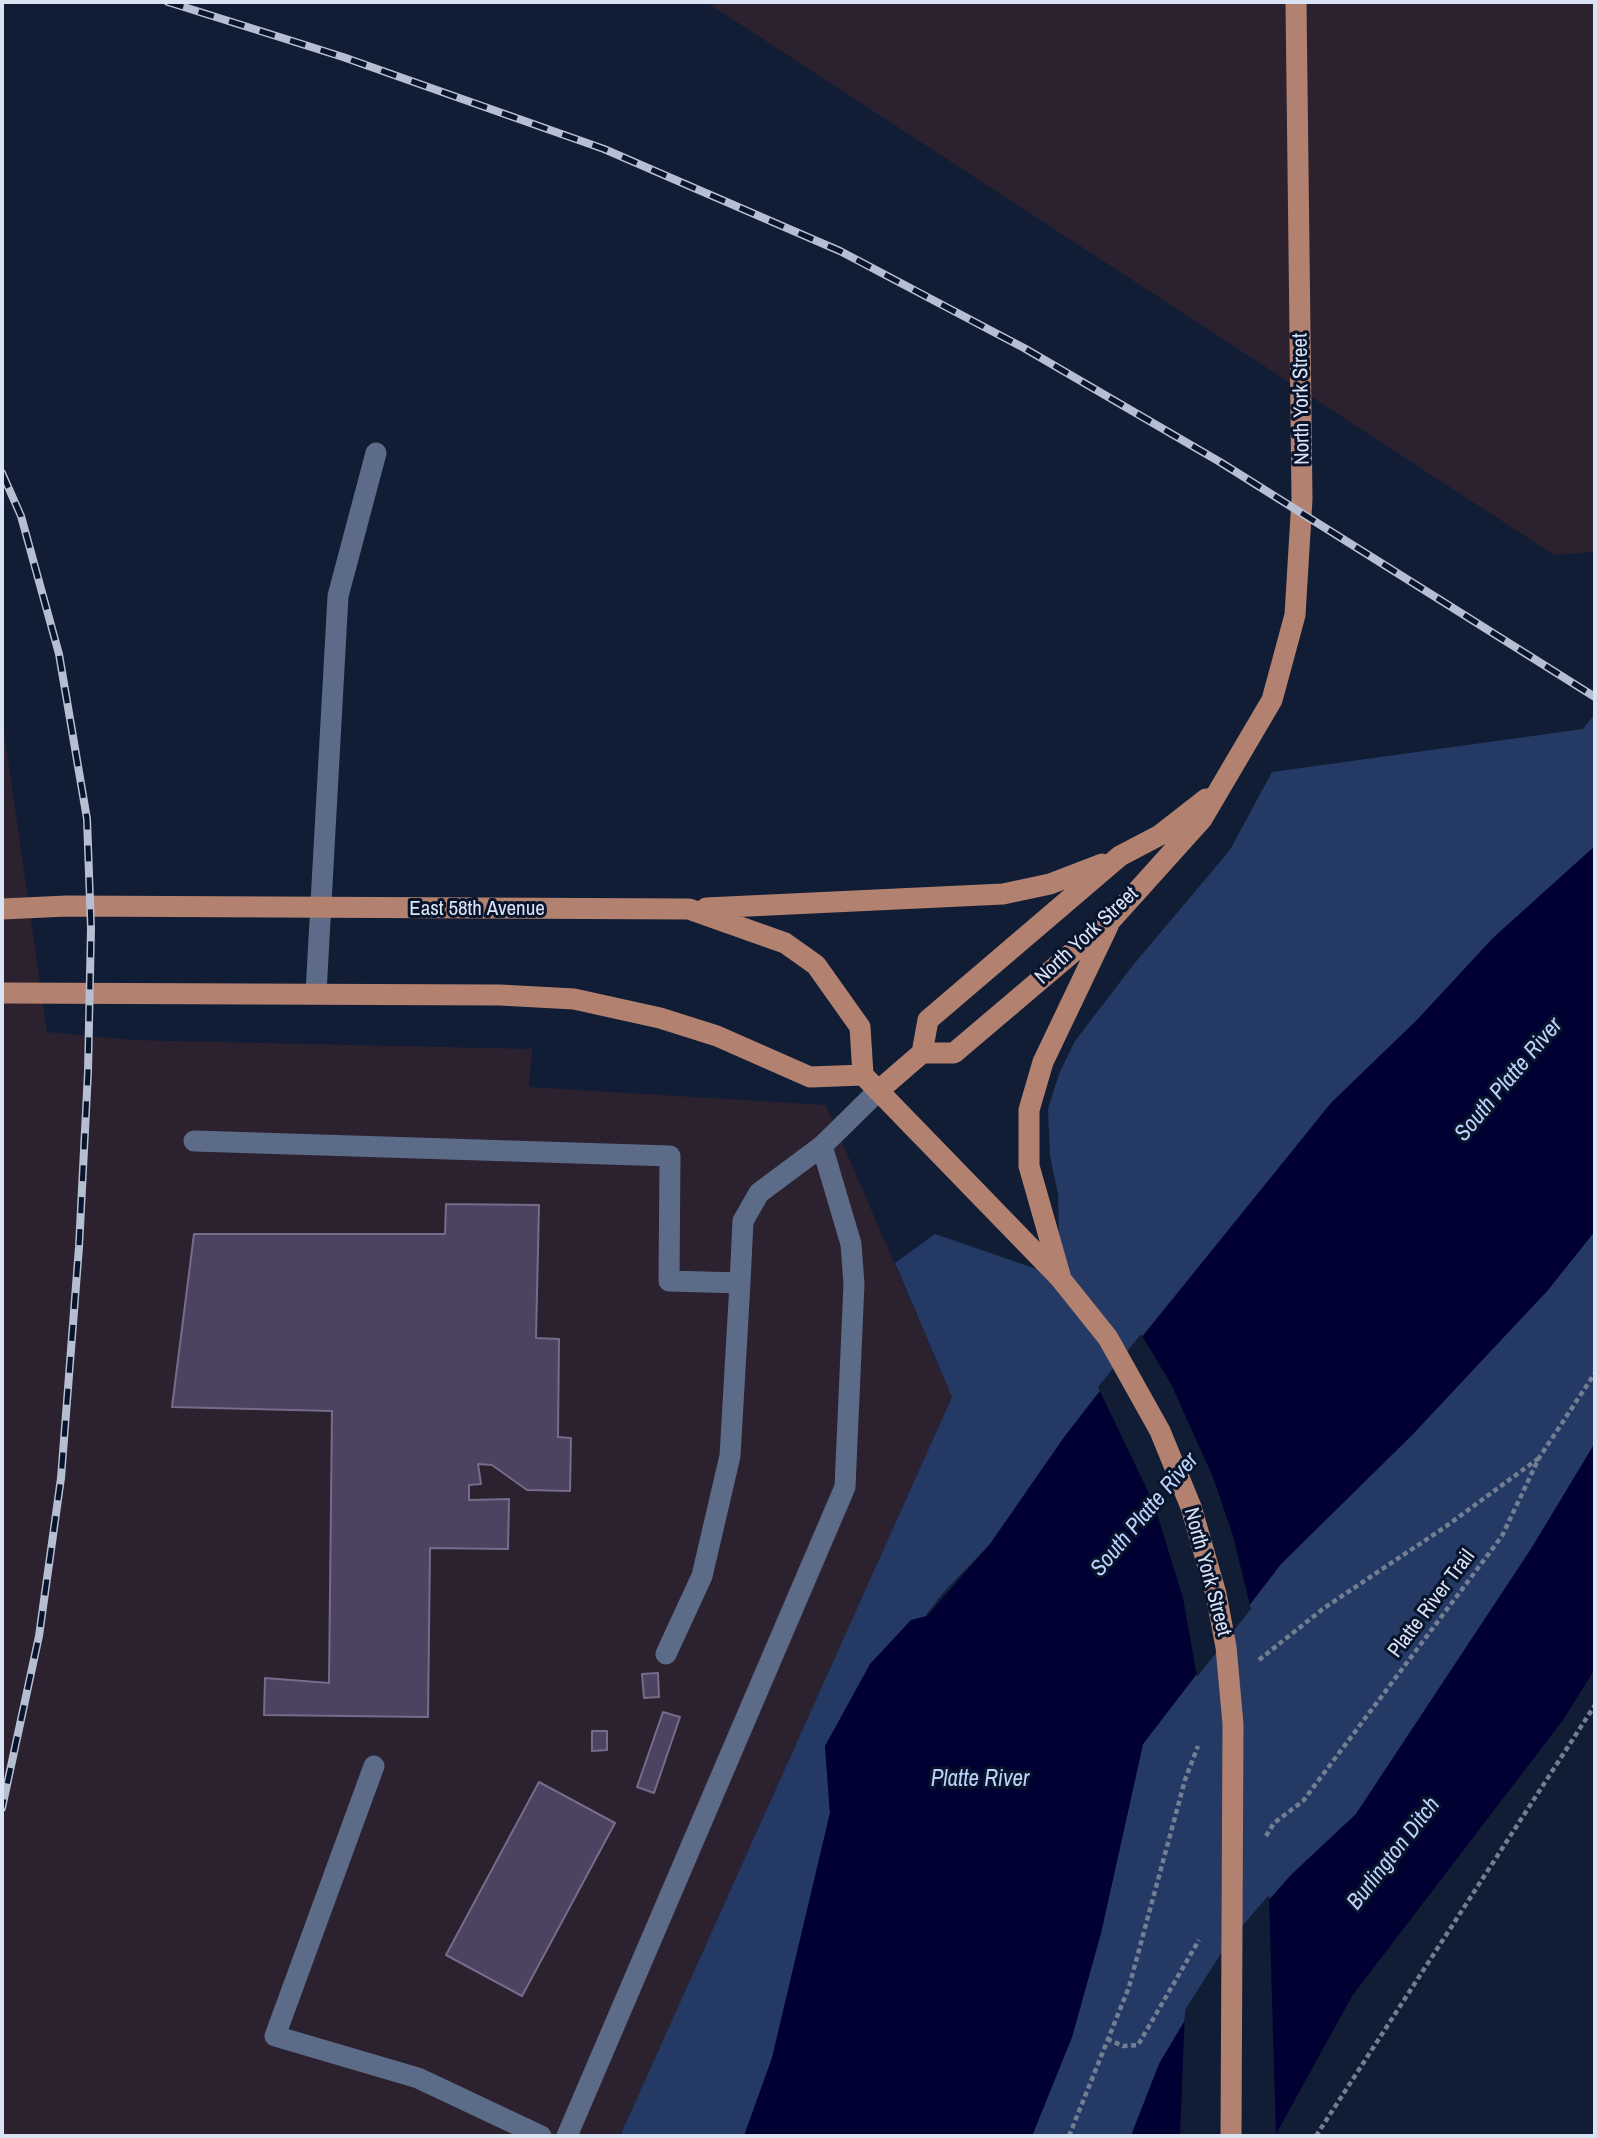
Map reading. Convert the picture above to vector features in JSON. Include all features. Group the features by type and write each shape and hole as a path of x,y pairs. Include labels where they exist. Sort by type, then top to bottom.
{"main road":[{"name":"North York Street","path":"1226,782 1160,835 1120,856 928,1020 922,1053 954,1053 1112,919 1202,819 1226,782 1272,700 1295,615 1302,499 1296,2"},
{"path":"689,909 1003,894 1051,884 1120,856"},
{"name":"East 58th Avenue","path":"2,909 66,906 689,909 785,943 816,965 860,1027 863,1075"},
{"path":"1060,1278 1029,1166 1029,1110 1043,1062 1112,919"},
{"path":"2,993 316,993 500,995 574,999 660,1018 717,1036 810,1077 863,1075 878,1091 922,1053"},
{"name":"North York Street","path":"878,1091 1060,1278 1108,1338 1140,1392 1177,1467 1205,1549 1216,1594 1230,1678 1234,1724 1231,2136"}],"lane":[{"path":"316,993 338,596 376,453"},
{"path":"666,1654 702,1576 730,1456 743,1221 759,1192 822,1146 878,1091"},
{"path":"194,1141 670,1156 669,1281 740,1283"},
{"path":"567,2136 845,1487 854,1284 848,1234 822,1146"},
{"path":"374,1766 275,2036 418,2078 541,2136"}],"path":[{"name":"Platte River Trail","path":"1267,1833 1274,1823 1303,1801 1502,1536 1539,1458 1595,1373"},
{"path":"1316,2136 1595,1705"},
{"path":"1107,2039 1123,2046 1138,2045 1190,1953"}],"shaded area":[{"path":"706,2 1595,2 1595,552 1554,555"},
{"path":"1595,714 1595,846 1493,938 1417,1020 1331,1103 1122,1361 1125,1366 1065,1436 990,1544 943,1593 825,1746 830,1813 772,2058 744,2136 620,2136 952,1397 895,1263 935,1234 1060,1277 1058,1194 1050,1156 1048,1109 1059,1074 1075,1041 1134,964 1230,850 1272,772 1583,729"},
{"path":"2,718 47,1032 132,1040 532,1049 529,1087 826,1105 952,1397 620,2136 2,2136"},
{"path":"1595,1231 1595,1443 1531,1549 1356,1814 1291,1875 1231,1943 1159,2064 1131,2136 1032,2136 1072,2037 1101,1933 1143,1744 1281,1564 1412,1435 1548,1290"}],"water":[{"name":"Platte River","path":"1595,846 1595,1231 1548,1290 1412,1435 1281,1564 1143,1744 1101,1933 1072,2037 1032,2136 744,2136 772,2058 830,1813 825,1746 870,1664 911,1620 927,1616 990,1544 1065,1436 1331,1103 1417,1020 1493,938"},
{"name":"Burlington Ditch","path":"1595,1443 1595,1669 1563,1720 1352,1996 1275,2136 1131,2136 1159,2064 1231,1943 1291,1875 1356,1814 1531,1549"}],"pier":[{"path":"1141,1334 1171,1384 1213,1477 1233,1536 1251,1609 1197,1677 1183,1598 1154,1504 1098,1387"},
{"path":"1269,1895 1276,2136 1180,2136 1185,2010 1229,1941"}],"building":[{"path":"446,1204 539,1205 536,1338 559,1339 558,1437 571,1438 570,1491 527,1490 492,1465 478,1464 481,1484 469,1485 469,1500 509,1499 508,1549 430,1548 428,1717 264,1715 265,1678 329,1683 332,1411 172,1407 194,1234 445,1234"},
{"path":"658,1673 659,1697 644,1698 642,1674"},
{"path":"663,1712 680,1717 654,1793 637,1787"},
{"path":"592,1731 607,1731 607,1750 592,1751"},
{"path":"539,1782 615,1823 522,1996 446,1955"}],"railway":[{"path":"168,2 343,57 604,149 840,251 1024,348 1220,462 1595,697"},
{"path":"2,473 21,516 59,654 87,819 91,928 88,1072 79,1247 61,1478 39,1636 2,1808"}],"water label":[{"name":"South Platte River","path":"1509,1080"},
{"name":"South Platte River","path":"1145,1515"}]}
